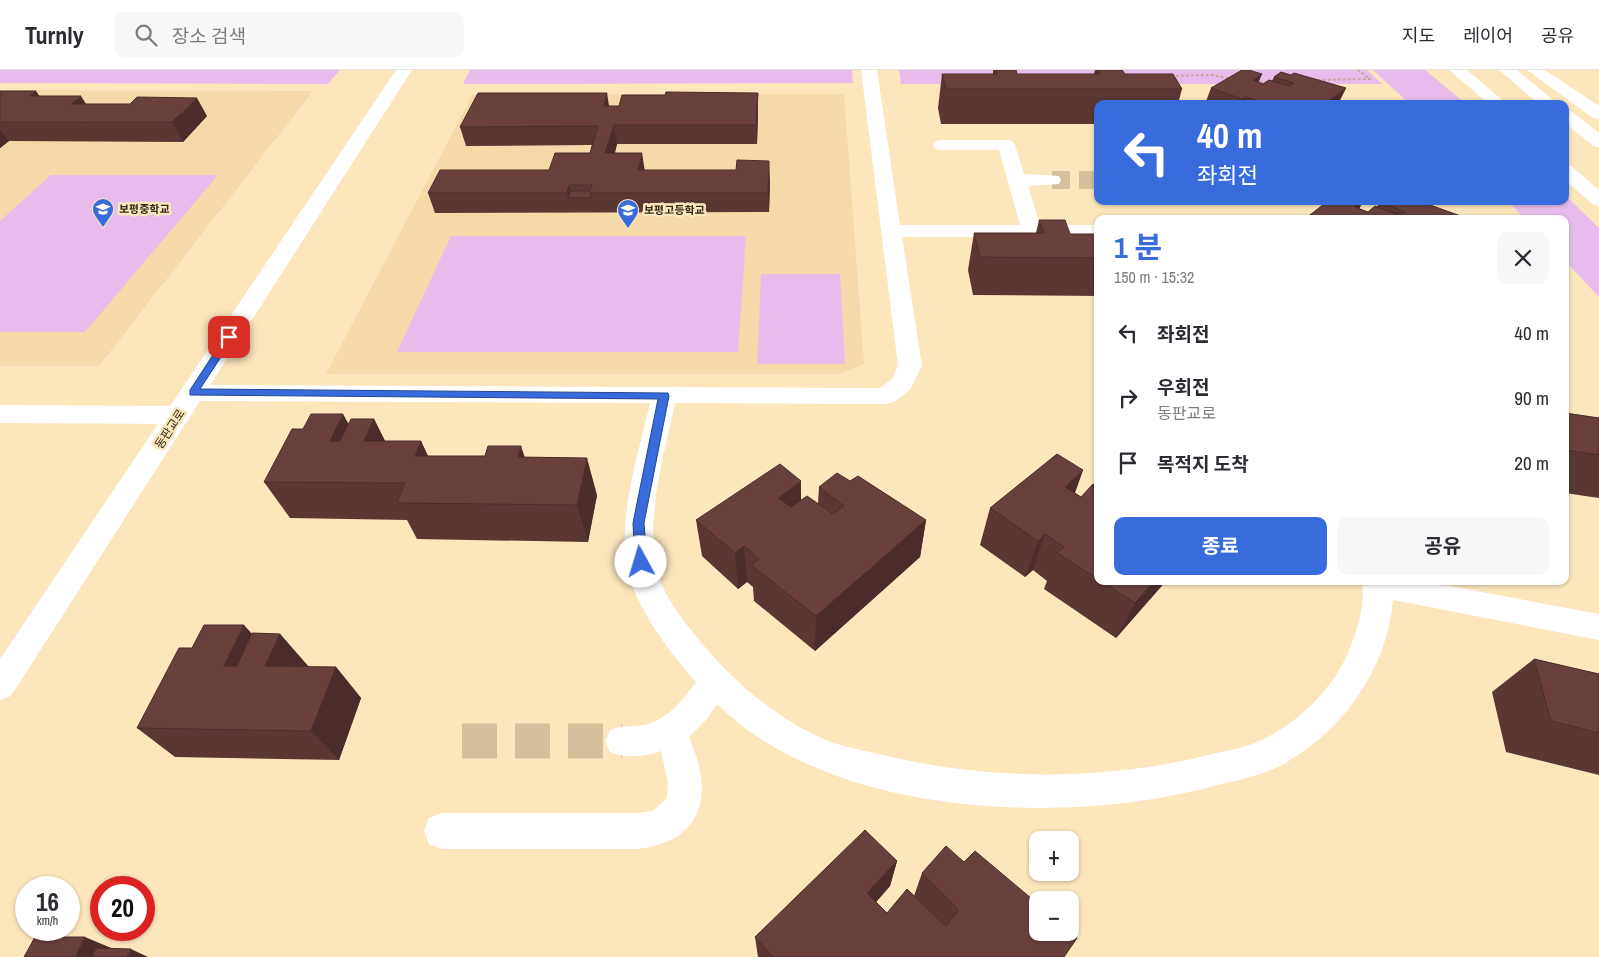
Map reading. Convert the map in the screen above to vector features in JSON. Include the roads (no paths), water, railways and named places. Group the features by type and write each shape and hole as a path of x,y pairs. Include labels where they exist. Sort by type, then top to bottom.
{"main road":[{"name":"동판교로","path":"0,686 404,70"},
{"path":"193,393 885,396 901,384 910,366 869,70"},
{"path":"1457,70 1494,100"},
{"path":"1507,70 1545,100"},
{"path":"1535,70 1599,114"},
{"path":"1560,70 1563,84 1578,99"},
{"path":"1478,87 1491,100"},
{"path":"1569,118 1599,142"},
{"path":"942,146 1006,146 1032,231"},
{"path":"1569,159 1599,184"},
{"path":"1569,174 1599,200"},
{"path":"1017,180 1052,180"},
{"path":"892,231 1094,231"},
{"path":"664,396 638,523 639,549 643,574 658,606 688,652 726,694 773,730 823,755 892,775 952,786 1031,791 1104,788 1190,778 1267,755 1308,728 1344,692 1364,654 1376,617 1378,585"},
{"path":"0,414 179,415"},
{"path":"1388,585 1599,627"},
{"path":"622,741 649,740 670,732 700,705 714,680"},
{"path":"442,831 636,831 662,828 679,815 686,798 686,775 670,732"}],"tunnel":[{"path":"1052,180 1094,180"},
{"path":"462,741 622,741"}],"place":[{"name":"보평중학교","path":"103,228"},
{"name":"보평고등학교","path":"628,229"}]}
